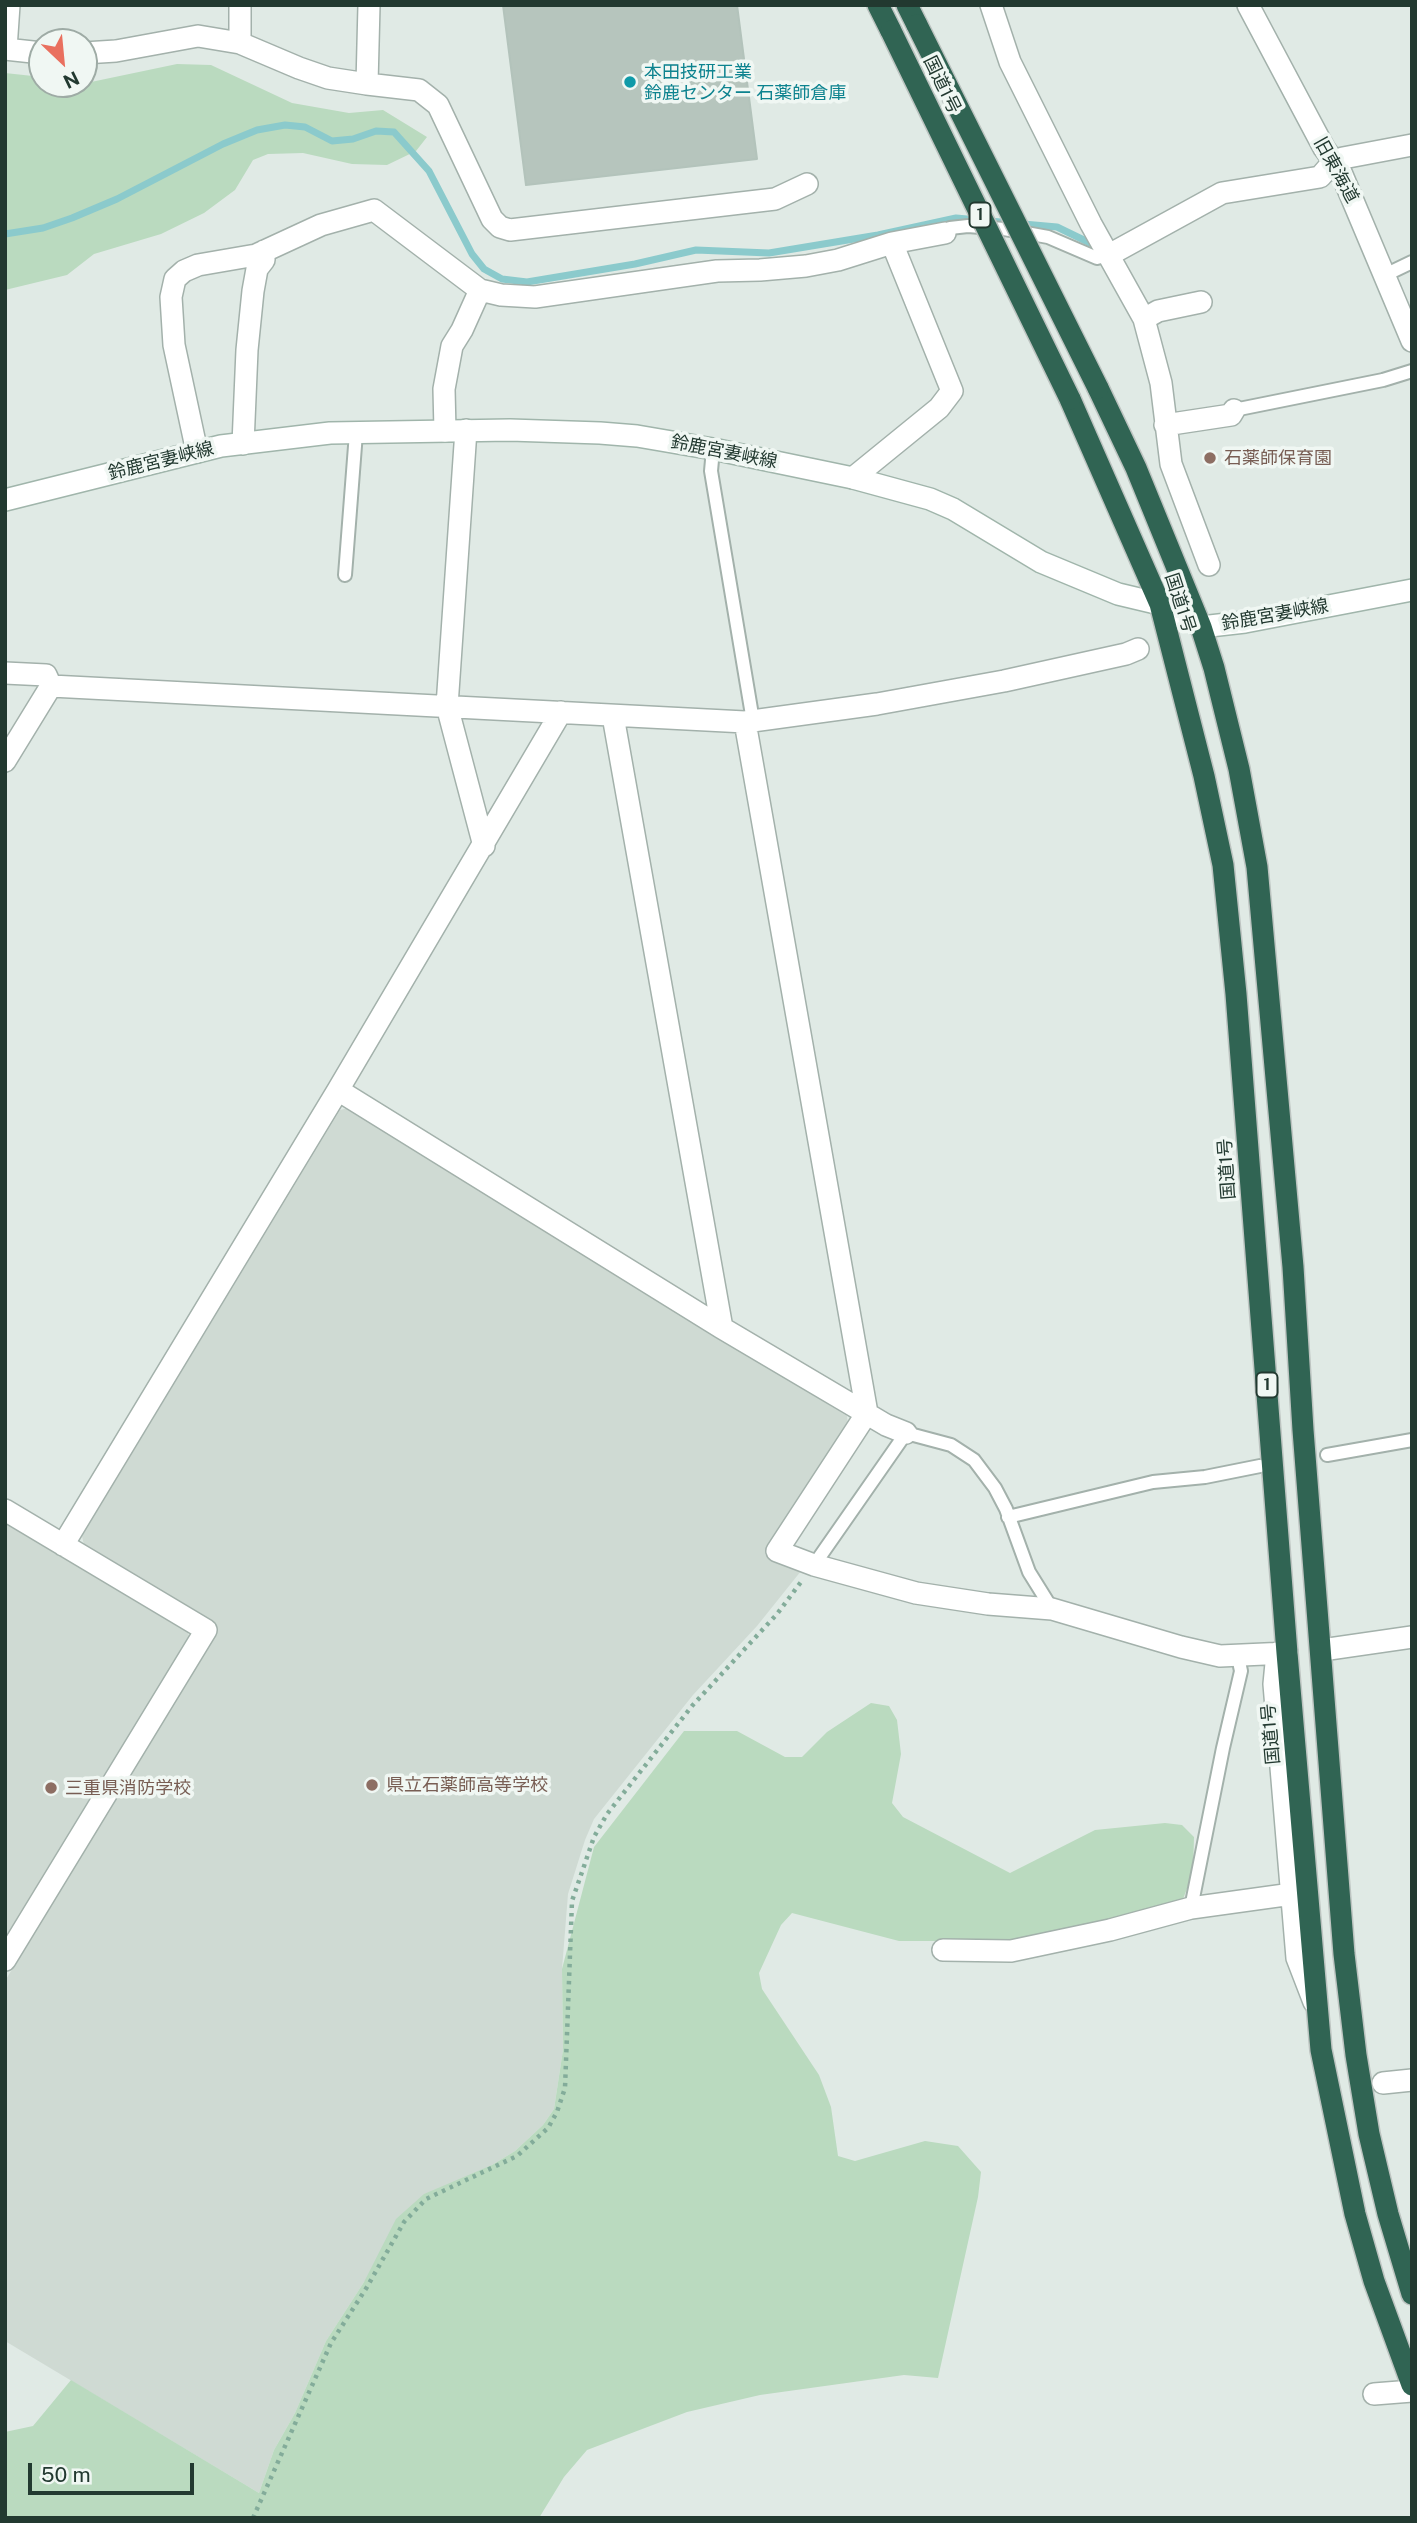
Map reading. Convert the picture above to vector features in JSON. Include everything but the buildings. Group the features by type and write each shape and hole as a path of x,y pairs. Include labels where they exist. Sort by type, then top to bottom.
{"highway":[{"name":"国道1号","path":"878,5 1070,399 1160,604 1204,776 1223,865 1238,1007 1282,1653 1321,2050 1355,2214 1374,2281 1412,2385"},
{"name":"国道1号","path":"908,5 1136,468 1201,627 1214,667 1239,769 1256,867 1293,1267 1344,1954 1356,2055 1370,2134 1385,2201 1412,2294"}],"street":[{"path":"9,5 6,49 28,51"},
{"path":"240,5 240,43"},
{"path":"367,84 369,5"},
{"path":"991,5 1010,62 1144,319 1161,383 1171,464 1209,565"},
{"name":"旧東海道","path":"1248,5 1346,183 1412,341"},
{"path":"98,52 198,36 240,43 328,78 418,90 438,105 492,219 500,227 510,230 775,199 807,184"},
{"path":"1109,255 1222,193 1320,177 1333,162 1343,158 1412,145"},
{"path":"197,452 174,345 171,298 175,279 184,271 198,265 256,255 321,225 374,210 480,290 500,295 535,297 717,271 760,271 806,266 838,260 892,243 945,233"},
{"path":"853,478 939,408 952,391 892,243"},
{"path":"243,443 247,350 253,291 257,269 264,260 264,251"},
{"path":"480,290 452,346 444,389 456,431 447,706 484,846"},
{"path":"1144,319 1158,312 1201,302"},
{"path":"1165,425 1231,415 1234,410"},
{"name":"鈴鹿宮妻峡線","path":"5,500 197,452 243,443 330,433 600,433 638,436 713,449 853,478 930,499 953,509 1041,562 1118,594 1160,604 1201,627 1245,622 1412,590"},
{"path":"51,686 749,721 877,704 1004,681 1138,649"},
{"path":"5,673 46,675 51,686"},
{"path":"5,761 51,686"},
{"path":"63,1545 484,846 561,712"},
{"path":"613,716 722,1328"},
{"path":"749,721 867,1413 777,1551 814,1565 916,1593 988,1604 1052,1609 1220,1656 1282,1653 1274,1684 1297,1958 1317,2011"},
{"path":"338,1090 722,1328 886,1425 906,1433"},
{"path":"5,1510 206,1630 5,1960"},
{"path":"1321,1650 1412,1637"},
{"path":"943,1950 1011,1951 1110,1930 1191,1908 1292,1894"},
{"path":"1383,2083 1412,2080"},
{"path":"1374,2394 1412,2391"}],"lane":[{"path":"945,233 950,228 968,226 1004,229 1048,237 1097,258 1109,255"},
{"path":"1385,275 1412,262"},
{"path":"1234,410 1412,371"},
{"path":"345,575 356,433"},
{"path":"713,449 711,471 749,721"},
{"path":"814,1565 906,1433 951,1445 974,1460 995,1488 1029,1572 1052,1609"},
{"path":"1327,1455 1412,1440"},
{"path":"1008,1517 1153,1482 1205,1477 1260,1466"},
{"path":"1191,1908 1241,1671 1238,1657"}],"path":[{"path":"253,2518 331,2343 368,2287 404,2222 426,2199 517,2155 548,2128 565,2088 572,1901 594,1837 607,1815 692,1706 777,1614 814,1565"}],"shaded area":[{"name":"県立石薬師高等学校","path":"348,1108 847,1416 848,1427 765,1555 799,1567 801,1571 757,1626 693,1695 594,1819 568,1894 562,1969 563,2050 554,2109 543,2125 515,2151 492,2165 364,2282 326,2341 295,2413 274,2450 259,2493 5,2341 5,1981 217,1629 84,1545 82,1536 340,1110"},
{"name":"三重県消防学校","path":"5,1521 187,1631 190,1638 5,1938"}],"green space":[{"path":"177,64 211,65 292,103 349,113 383,110 427,137 416,151 387,165 352,164 303,153 268,154 253,160 235,190 204,213 161,234 94,254 67,275 5,290 5,73 28,75 28,98 98,98 98,81"},
{"path":"871,1703 889,1706 897,1720 901,1754 892,1803 903,1817 1010,1873 1095,1830 1165,1823 1182,1825 1194,1837 1193,1873 1183,1899 1027,1941 899,1941 792,1913 781,1925 759,1973 762,1989 819,2075 831,2107 838,2156 855,2161 925,2141 958,2146 981,2172 978,2197 938,2378 904,2375 760,2395 687,2412 587,2450 564,2477 539,2518 5,2518 5,2432 33,2426 71,2380 259,2493 274,2450 295,2413 326,2341 364,2282 396,2219 424,2194 492,2165 515,2151 543,2125 554,2109 563,2050 562,1969 594,1847 684,1731 737,1731 785,1757 802,1757 827,1732"}],"waterway":[{"path":"5,234 43,228 72,218 117,199 223,144 257,130 285,125 305,127 332,141 353,139 376,131 394,132 429,171 472,254 484,269 502,279 527,282 635,264 696,250 769,253 878,235 956,218 1057,227 1090,243"}],"place":[{"name":"本田技研工業 鈴鹿センター 石薬師倉庫","path":"630,82"},
{"name":"石薬師保育園","path":"1210,458"},
{"name":"県立石薬師高等学校","path":"372,1785"},
{"name":"三重県消防学校","path":"51,1788"}]}
